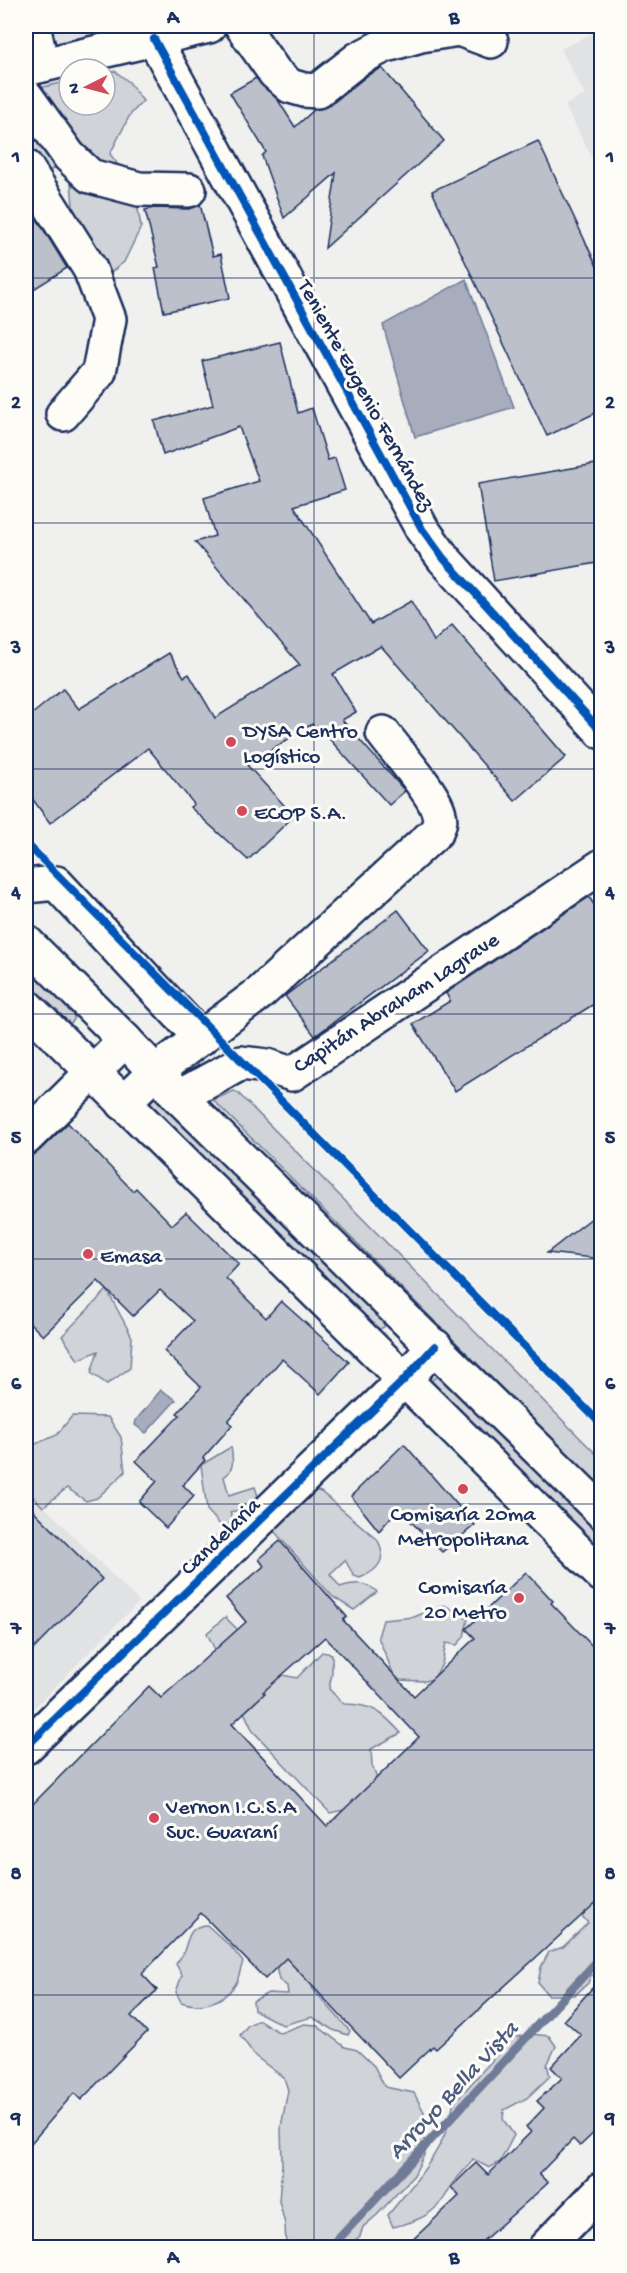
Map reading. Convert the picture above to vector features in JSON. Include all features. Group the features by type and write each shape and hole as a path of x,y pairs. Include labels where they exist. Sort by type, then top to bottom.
{"main road":[{"path":"33,26 34,67 209,26"},
{"path":"242,26 275,73 290,86 317,91 358,59 383,46 459,29 491,41"},
{"name":"Teniente Eugenio Fernández","path":"154,39 422,529 444,559 602,732"},
{"path":"26,96 69,156 90,176 139,189 189,190"},
{"path":"26,168 90,268 109,319 99,372 63,414"},
{"path":"123,1103 155,1072 260,993 436,832 440,823 439,812 430,796 383,733"},
{"name":"Capitán Abraham Lagrave","path":"179,1097 242,1063 267,1066 292,1074 602,866"},
{"path":"26,886 56,883 201,1038"},
{"path":"26,942 179,1097 602,1512"},
{"path":"26,1006 602,1575"},
{"path":"26,1138 125,1040"},
{"name":"Candelaria","path":"26,1747 404,1380 435,1346"},
{"path":"545,2247 602,2189"}],"shaded area":[{"path":"26,26 127,26 26,49"},
{"path":"601,29 602,169 598,170 565,105 585,95 561,49"},
{"path":"117,73 129,82 143,101 130,115 110,154 134,186 141,227 124,262 105,277 76,241 69,159 48,172 26,136 26,91 57,84 57,117 117,117"},
{"path":"26,966 73,1013 74,1020 71,1023 64,1023 26,985"},
{"path":"145,1085 384,1320 384,1327 377,1330 138,1095"},
{"path":"234,1091 601,1459 601,1487 213,1100"},
{"path":"107,1290 132,1337 130,1368 107,1384 91,1373 98,1351 78,1360 62,1336"},
{"path":"438,1376 601,1536 601,1554 431,1383"},
{"path":"72,1416 108,1417 121,1437 125,1472 97,1498 86,1501 67,1488 43,1507 26,1489 26,1448 57,1435"},
{"path":"231,1447 232,1467 224,1477 229,1495 255,1487 258,1496 239,1510 230,1512 236,1527 223,1528 207,1510 201,1465"},
{"path":"304,1487 321,1492 377,1539 380,1546 382,1552 380,1563 367,1575 360,1578 354,1576 345,1560 330,1574 340,1587 360,1584 369,1586 377,1592 354,1610 333,1597 273,1530"},
{"path":"26,1488 139,1602 26,1716"},
{"path":"444,1605 468,1619 464,1637 457,1645 446,1643 442,1664 434,1678 426,1681 396,1680 378,1637 383,1620 414,1617"},
{"path":"225,1617 250,1642 268,1672 297,1678 322,1652 332,1654 329,1689 344,1704 354,1704 377,1711 401,1733 371,1749 372,1765 381,1790 367,1805 330,1813 253,1731 207,1633"},
{"path":"601,1903 601,1978 591,1975 588,1983 575,1995 548,1995 538,1983 541,1967 549,1952 563,1947 588,1923 582,1916 585,1905"},
{"path":"207,1925 231,1947 243,1962 238,1980 230,1991 211,2003 196,2005 181,2002 176,1992 182,1975 176,1964 193,1930"},
{"path":"292,1950 318,1977 312,1988 350,2031 348,2035 333,2030 312,2017 283,2025 254,2010 253,2001 268,1993 288,1994 287,1986 279,1980 276,1967"},
{"path":"259,2020 280,2033 304,2024 316,2025 345,2047 357,2050 374,2066 385,2087 414,2093 424,2112 422,2136 428,2147 414,2175 363,2227 360,2236 346,2247 286,2247 285,2224 279,2201 282,2164 281,2127 288,2090 284,2078 255,2056 240,2035 248,2025"},
{"path":"530,2034 549,2036 556,2046 547,2065 550,2076 527,2098 504,2110 503,2119 514,2135 500,2162 489,2168 473,2159 451,2185 438,2206 417,2220 393,2227 388,2215 437,2149 445,2135 453,2104 512,2038"}],"water":[{"path":"466,279 514,407 415,437 383,325"},
{"path":"161,1390 176,1400 146,1433 135,1425 136,1420"}],"building":[{"path":"382,68 444,141 325,248 336,173 284,218 262,156 266,152 230,93 256,78 278,100 295,127 314,110 329,106 368,75"},
{"path":"538,141 602,277 602,410 547,436 432,191"},
{"path":"26,201 67,268 26,294"},
{"path":"200,204 213,256 221,254 230,298 164,312 155,268 159,267 145,210 189,209"},
{"path":"280,342 298,413 312,408 328,460 335,458 345,490 294,506 371,624 411,601 434,641 452,625 566,757 515,801 381,646 333,674 356,712 342,720 405,791 389,805 323,732 318,734 312,724 247,765 294,816 248,860 190,807 194,804 148,748 50,823 26,790 26,719 63,689 79,709 169,653 184,677 189,674 215,718 300,665 195,542 215,536 204,498 259,481 239,427 163,455 154,421 213,405 202,361"},
{"path":"602,463 602,562 494,581 478,484"},
{"path":"589,897 602,917 602,999 455,1091 413,1024 450,1001 446,993"},
{"path":"398,910 429,951 315,1036 285,996"},
{"path":"68,1123 133,1191 136,1188 172,1225 186,1212 239,1264 226,1278 266,1318 281,1301 349,1362 320,1394 282,1359 228,1421 232,1425 183,1485 194,1496 166,1528 139,1502 157,1481 136,1461 180,1415 177,1413 201,1387 164,1351 193,1321 160,1290 133,1316 98,1281 43,1336 26,1319 26,1156 39,1151"},
{"path":"602,1210 602,1259 547,1253"},
{"path":"404,1444 475,1525 442,1552 398,1509 379,1531 351,1496"},
{"path":"26,1503 102,1579 26,1657"},
{"path":"280,1541 347,1617 343,1620 414,1696 475,1638 466,1629 526,1572 553,1601 551,1603 602,1656 602,1897 436,2049 433,2046 399,2078 286,1958 265,1979 201,1913 142,1974 157,1990 131,2016 147,2032 81,2100 74,2093 26,2149 26,1811 149,1686 161,1698 246,1622 226,1598 264,1566 259,1559","holes":["325,1637 419,1737 327,1826 232,1724 265,1693 263,1692"]},
{"path":"602,1977 602,2125 580,2146 573,2139 539,2174 548,2183 476,2247 405,2247 459,2196 451,2187 476,2163 488,2175 531,2132 526,2127 544,2108 537,2101 562,2078 551,2067 581,2035 564,2020"}],"waterway":[{"name":"Arroyo Bella Vista","path":"330,2248 602,1956"}],"cycle path":[{"path":"154,39 422,529 444,559 602,732"},
{"path":"26,843 602,1425"},
{"path":"26,1747 404,1380 435,1346"}],"place":[{"name":"DYSA Centro Logístico","path":"231,742"},
{"name":"ECOP S.A.","path":"242,811"},
{"name":"Emasa","path":"88,1254"},
{"name":"Comisaría 20ma Metropolitana","path":"463,1489"},
{"name":"Comisaría 20 Metro","path":"519,1598"},
{"name":"Vernon I.C.S.A Suc. Guaraní","path":"154,1818"}]}
